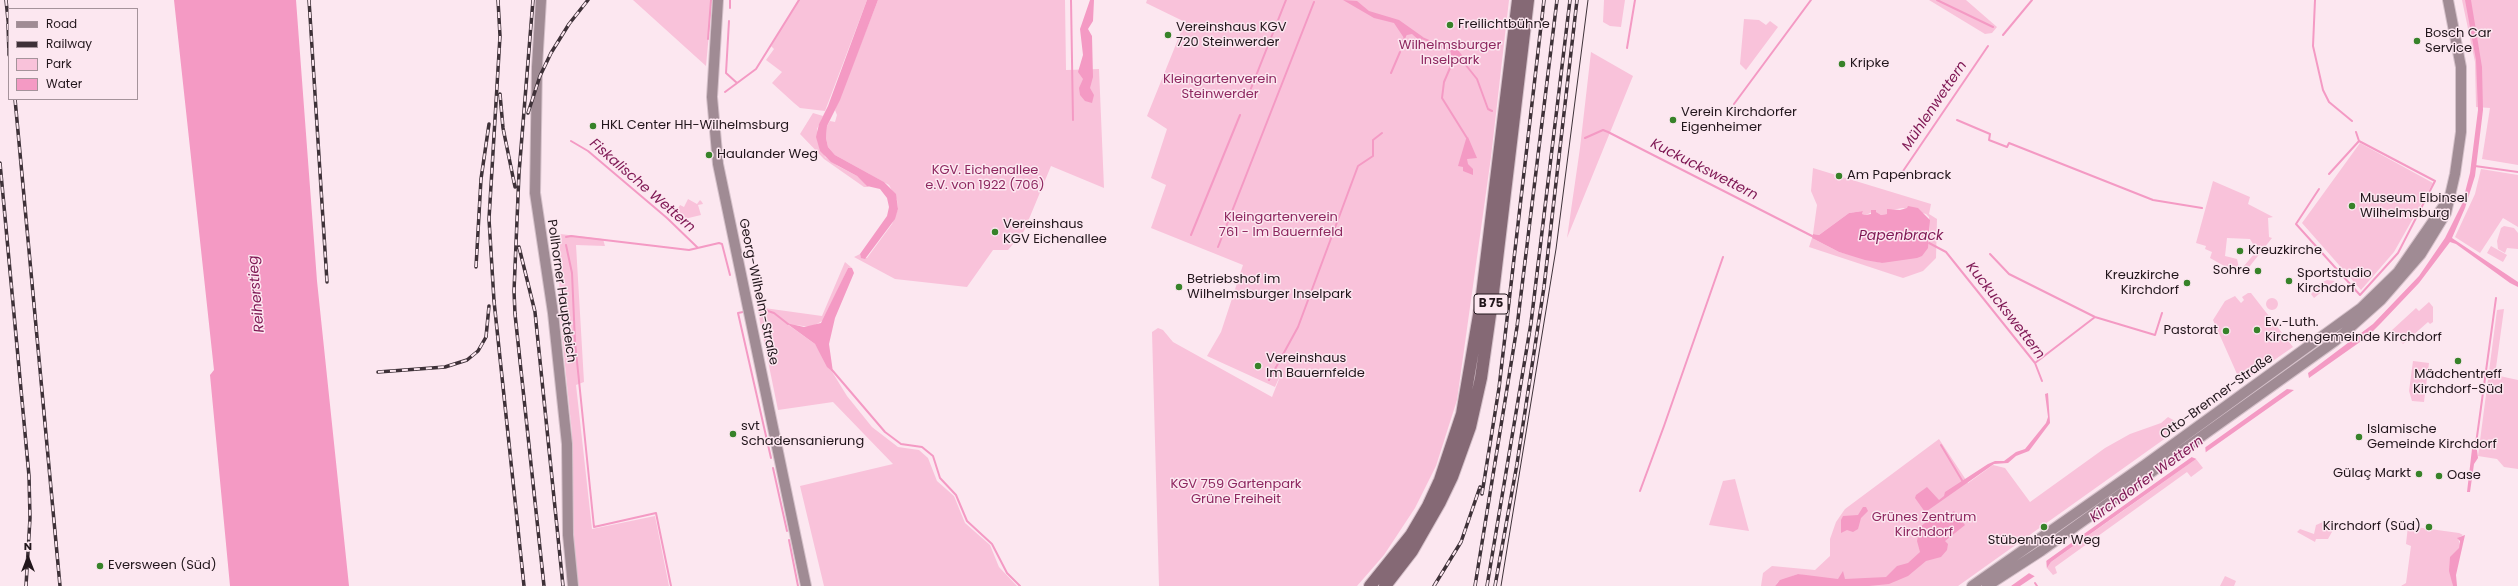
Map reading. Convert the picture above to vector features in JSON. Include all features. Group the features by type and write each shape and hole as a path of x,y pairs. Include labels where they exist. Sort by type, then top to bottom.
{"highway":[{"name":"B 75","path":"1370,586 1411,534 1428,506 1442,473 1462,414 1481,302 1518,0"},
{"name":"B 75","path":"1385,586 1412,550 1440,502 1452,477 1470,427 1480,378 1492,301 1528,0"}],"main road":[{"name":"Pollhorner Hauptdeich","path":"541,0 537,67 535,194 550,293 567,444 568,535 573,586"},
{"name":"Georg-Wilhelm-Straße","path":"718,0 712,98 718,164 806,586"},
{"name":"Otto-Brenner-Straße","path":"1987,586 2030,558 2193,440 2290,374 2335,341 2391,290 2431,240 2446,213 2457,164 2463,98 2458,47 2448,0"},
{"name":"Otto-Brenner-Straße","path":"1972,586 2284,365 2375,296 2406,261 2448,199"},
{"path":"2284,365 2290,374"},
{"path":"2024,549 2030,558"}],"green space":[{"path":"633,0 712,0 706,66"},
{"path":"798,0 867,0 825,111 800,108 794,103 772,83 782,72 766,60 774,49 771,46"},
{"name":"KGV. Eichenallee e.V. von 1922 (706)","path":"878,0 1065,0 1066,70 1099,69 1104,188 1051,166 1024,231 1008,250 993,250 967,287 895,279 854,257 860,254 861,257 867,258 892,224 898,209 897,200 889,185 835,155 828,147 826,138 827,126 830,121 835,122 837,115 835,110"},
{"path":"1147,0 1509,0 1491,157 1457,400 1436,466 1415,508 1384,555 1357,586 1159,586 1152,332 1158,328 1163,330 1173,342 1272,397 1283,369 1275,387 1207,356 1221,332 1243,265 1151,228 1166,185 1151,178 1167,129 1147,116 1185,22 1146,3"},
{"path":"1604,0 1625,0 1621,27 1610,26 1603,22"},
{"path":"1929,0 1966,0 1997,27 1992,33 1985,34"},
{"path":"2462,0 2518,0 2518,165 2482,159 2490,108 2476,107 2475,62"},
{"path":"1744,19 1759,20 1766,25 1770,21 1778,27 1746,70 1740,64"},
{"path":"1591,52 1633,76 1567,238 1580,148"},
{"path":"813,113 823,116 817,129 825,157 857,176 869,187 864,187 824,159 800,134"},
{"path":"2360,143 2433,183 2394,252 2361,290 2302,223"},
{"path":"1813,168 1931,204 1929,214 1937,219 1936,258 1923,271 1903,278 1809,247 1812,238 1839,252 1882,263 1929,243 1930,232 1929,217 1926,214 1903,208 1891,210 1887,214 1881,215 1875,212 1876,210 1866,215 1862,214 1863,211 1849,213 1819,235 1813,234 1817,205 1811,191"},
{"path":"2481,169 2518,175 2518,227 2503,218 2480,253 2455,237 2475,194"},
{"path":"2213,181 2250,197 2248,204 2273,217 2268,218 2269,237 2272,238 2246,271 2243,267 2255,253 2257,244 2253,244 2250,239 2227,238 2225,256 2237,259 2239,268 2235,272 2210,258 2212,252 2205,249 2206,246 2196,243"},
{"path":"688,199 697,204 700,200 702,202 703,204 698,205 701,215 676,221 678,217 674,215 680,205 684,207"},
{"path":"2504,226 2514,228 2518,233 2518,249 2507,248 2505,253 2498,249 2497,241 2501,228"},
{"path":"560,234 603,239 605,246 576,245 584,382 576,385 592,529 655,516 669,586 577,586 572,523 572,433 559,307"},
{"path":"2491,246 2507,255 2503,262 2487,253"},
{"path":"845,262 852,268 848,268 824,320 811,327 787,324 815,344 847,396 872,427 898,447 919,450 928,458 937,481 954,496 965,523 990,545 999,567 1017,586 824,586 800,486 893,464 833,402 778,410 757,307 822,316"},
{"path":"2327,280 2335,281 2314,298 2311,294 2315,290 2312,287"},
{"path":"2248,293 2251,293 2293,347 2241,383 2213,320 2225,301 2235,296 2241,303 2244,300 2242,297"},
{"path":"2270,298 2274,298 2278,304 2274,310 2270,310 2266,306 2266,302"},
{"path":"2429,302 2433,307 2433,322 2430,324 2428,322 2403,344 2391,331 2416,308 2419,311"},
{"path":"2504,309 2495,375 2518,380 2518,469 2504,467 2497,459 2478,456 2497,310"},
{"path":"2413,361 2429,363 2424,402 2412,401 2409,391"},
{"name":"Grünes Zentrum Kirchdorf","path":"2168,417 2175,421 2177,430 1958,586 1823,586 1811,577 1798,574 1778,582 1775,586 1761,586 1763,573 1772,566 1815,570 1830,556 1830,539 1836,522 1845,509 1939,439 1968,483 1993,465 2005,468 2030,502 2105,448 2130,434 2161,423"},
{"path":"2196,459 2203,468 2191,477 2187,472 2055,567 2057,573 2053,575 2047,568 2051,562"},
{"path":"1735,479 1749,531 1709,525 1723,481"},
{"path":"2323,522 2329,523 2333,530 2328,539 2316,539 2315,542 2297,532 2300,529 2314,534 2316,525"},
{"path":"2408,526 2459,533 2463,535 2458,538 2460,545 2452,578 2453,586 2401,586 2406,583 2411,546 2406,544"},
{"path":"2225,576 2236,581 2234,586 2220,586"}],"water":[{"name":"Reiherstieg","path":"174,0 296,0 317,281 349,586 230,586 210,375 214,370"},
{"path":"867,0 878,0 840,100 827,126 826,138 828,147 835,155 884,182 896,194 898,209 895,219 865,259 861,258 860,254 887,216 889,207 887,198 880,189 867,186 857,176 831,162 820,151 816,137 819,124 828,106"},
{"path":"1090,0 1094,0 1093,21 1088,29 1092,36 1093,77 1090,88 1094,95 1092,103 1085,101 1080,95 1079,88 1083,79 1078,72 1083,55 1080,29"},
{"path":"1343,0 1357,1 1369,11 1399,20 1423,37 1421,42 1412,34 1407,35 1404,38 1394,23 1374,18"},
{"path":"2465,0 2471,0 2482,67 2483,110 2475,176 2465,208 2452,238 2518,282 2518,287 2510,283 2456,244 2450,242 2419,283 2367,337 2309,378 2308,373 2373,324 2419,276 2445,238 2462,204 2470,173 2478,110 2476,60"},
{"path":"1450,48 1458,50 1465,59 1452,60"},
{"path":"1468,137 1477,158 1467,159 1468,164 1473,169 1473,175 1463,171 1463,167 1458,166 1466,139"},
{"name":"Papenbrack","path":"1908,206 1918,208 1930,220 1928,248 1922,256 1917,258 1882,263 1865,260 1839,252 1812,238 1813,234 1819,235 1849,213 1863,211 1862,214 1866,215 1871,214 1871,210 1876,210 1876,212 1881,215 1887,214 1887,209 1900,210 1907,208"},
{"path":"848,268 852,268 854,273 835,318 829,344 833,372 827,367 815,344 786,323 804,327 821,323"},
{"path":"2287,389 2294,390 2051,562 2047,568 2020,586 2011,586"},
{"path":"2048,393 2050,423 2029,451 2016,456 2008,463 1994,464 1927,511 1934,520 1939,516 1942,520 1954,511 1965,525 1945,541 1948,544 1947,550 1941,557 1926,561 1908,576 1889,584 1869,586 1775,586 1780,580 1798,574 1838,579 1843,571 1845,579 1886,577 1897,566 1908,563 1920,552 1917,541 1920,527 1930,519 1915,498 1916,495 1927,487 1939,500 1944,496 1945,492 1988,464 1995,461 2004,461 2016,452 2025,449 2046,423 2048,417 2045,394"},
{"path":"2472,449 2477,450 2478,458 2474,464 2470,492 2467,492"},
{"path":"1863,507 1866,507 1868,511 1861,518 1858,529 1853,532 1847,530 1841,533 1841,520 1843,516 1858,515"},
{"path":"2465,535 2456,575 2457,586 2453,586 2449,571 2450,557 2459,548 2460,541 2457,538"}],"pier":[{"path":"2205,445 2206,455 2199,460 2189,456"},
{"path":"2046,557 2047,570 2036,577 2027,572"}],"waterway":[{"path":"708,39 711,0"},
{"path":"730,0 730,8"},
{"path":"725,92 756,69 799,0"},
{"path":"1071,0 1073,120"},
{"path":"1248,96 1286,0"},
{"path":"1627,48 1635,0"},
{"path":"1734,104 1811,0"},
{"path":"1937,0 1993,27"},
{"name":"Mühlenwettern","path":"2003,35 2032,0"},
{"path":"2315,0 2313,46 2323,90 2329,102 2352,121"},
{"path":"1218,247 1314,2"},
{"path":"729,21 726,73 737,83"},
{"path":"1402,46 1405,36"},
{"name":"Kuckuckswettern","path":"1422,38 1452,51"},
{"name":"Mühlenwettern","path":"1899,177 1988,46"},
{"path":"1391,73 1400,52"},
{"name":"Kuckuckswettern","path":"1461,59 1477,79 1488,109 1492,111"},
{"path":"1453,61 1444,82 1442,98 1467,138"},
{"path":"1191,235 1240,115"},
{"path":"1957,120 1990,134 1989,140 2007,147 2009,143 2153,200 2202,208"},
{"name":"Kuckuckswettern","path":"1585,138 1603,130 1608,132 1812,236"},
{"path":"2356,132 2359,141"},
{"path":"1269,380 1298,327 1358,166 1373,156 1373,140 1382,133"},
{"name":"Fiskalische Wettern","path":"571,141 588,151 667,218 698,248"},
{"path":"2329,174 2359,141"},
{"path":"2319,189 2296,224 2360,295 2398,253 2435,181 2359,141"},
{"path":"2475,166 2518,172"},
{"path":"566,237 571,236 689,250 719,243 722,244 730,275"},
{"name":"Kuckuckswettern","path":"1929,243 1946,252 2035,363 2042,381"},
{"path":"566,245 572,273 575,342 594,527 656,513 671,586"},
{"path":"1990,254 2009,274 2095,317 2155,335 2162,313"},
{"path":"1640,491 1723,257"},
{"path":"2475,451 2496,298"},
{"path":"762,309 774,313 788,324"},
{"path":"743,312 738,313 771,458"},
{"path":"2035,363 2095,317"},
{"path":"832,370 885,432 901,444 922,447 933,456 940,478 956,495 967,521 992,544 1007,573 1020,586"},
{"path":"1941,445 1963,482"},
{"path":"773,468 787,531"},
{"path":"789,540 798,586"}],"tram line":[{"path":"1501,586 1556,249 1588,0"}],"railway":[{"path":"6,0 8,20"},
{"path":"309,0 327,282"},
{"path":"498,0 500,36 489,219 494,301 524,586"},
{"path":"533,0 519,173 514,291 515,314 544,586"},
{"path":"528,113 540,76 551,53 569,24 588,0"},
{"path":"1482,494 1499,388 1544,0"},
{"path":"1475,586 1517,327 1557,0"},
{"path":"1487,586 1531,323 1570,0"},
{"path":"1495,586 1517,464 1544,287 1577,0"},
{"path":"500,94 503,128 515,187"},
{"path":"15,100 60,586"},
{"path":"476,267 481,179 489,124"},
{"path":"0,163 29,476 30,518 26,586"},
{"path":"519,247 535,312 563,586"},
{"path":"378,372 445,367 467,360 478,351 486,337 489,306"},
{"path":"1434,586 1461,542 1480,487"}],"place":[{"name":"Freilichtbühne","path":"1450,25"},
{"name":"Vereinshaus KGV 720 Steinwerder","path":"1168,35"},
{"name":"Bosch Car Service","path":"2417,41"},
{"name":"Kripke","path":"1842,64"},
{"name":"Verein Kirchdorfer Eigenheimer","path":"1673,120"},
{"name":"HKL Center HH-Wilhelmsburg","path":"593,126"},
{"name":"Haulander Weg","path":"709,155"},
{"name":"Am Papenbrack","path":"1839,176"},
{"name":"Museum Elbinsel Wilhelmsburg","path":"2352,206"},
{"name":"Vereinshaus KGV Eichenallee","path":"995,232"},
{"name":"Kreuzkirche","path":"2240,251"},
{"name":"Sohre","path":"2258,271"},
{"name":"Sportstudio Kirchdorf","path":"2289,281"},
{"name":"Kreuzkirche Kirchdorf","path":"2187,283"},
{"name":"Betriebshof im Wilhelmsburger Inselpark","path":"1179,287"},
{"name":"Ev.-Luth. Kirchengemeinde Kirchdorf","path":"2257,330"},
{"name":"Pastorat","path":"2226,331"},
{"name":"Mädchentreff Kirchdorf-Süd","path":"2458,361"},
{"name":"Vereinshaus Im Bauernfelde","path":"1258,366"},
{"name":"svt Schadensanierung","path":"733,434"},
{"name":"Islamische Gemeinde Kirchdorf","path":"2359,437"},
{"name":"Gülaç Markt","path":"2419,474"},
{"name":"Oase","path":"2439,476"},
{"name":"Stübenhofer Weg","path":"2044,527"},
{"name":"Kirchdorf (Süd)","path":"2429,527"},
{"name":"Eversween (Süd)","path":"100,566"}],"park label":[{"name":"Wilhelmsburger Inselpark","path":"1450,54"},
{"name":"Kleingartenverein Steinwerder","path":"1220,88"},
{"name":"Kleingartenverein 761 - Im Bauernfeld","path":"1281,226"},
{"name":"KGV 759 Gartenpark Grüne Freiheit","path":"1236,492"}],"water label":[{"name":"Kirchdorfer Wettern","path":"2147,480"}]}
